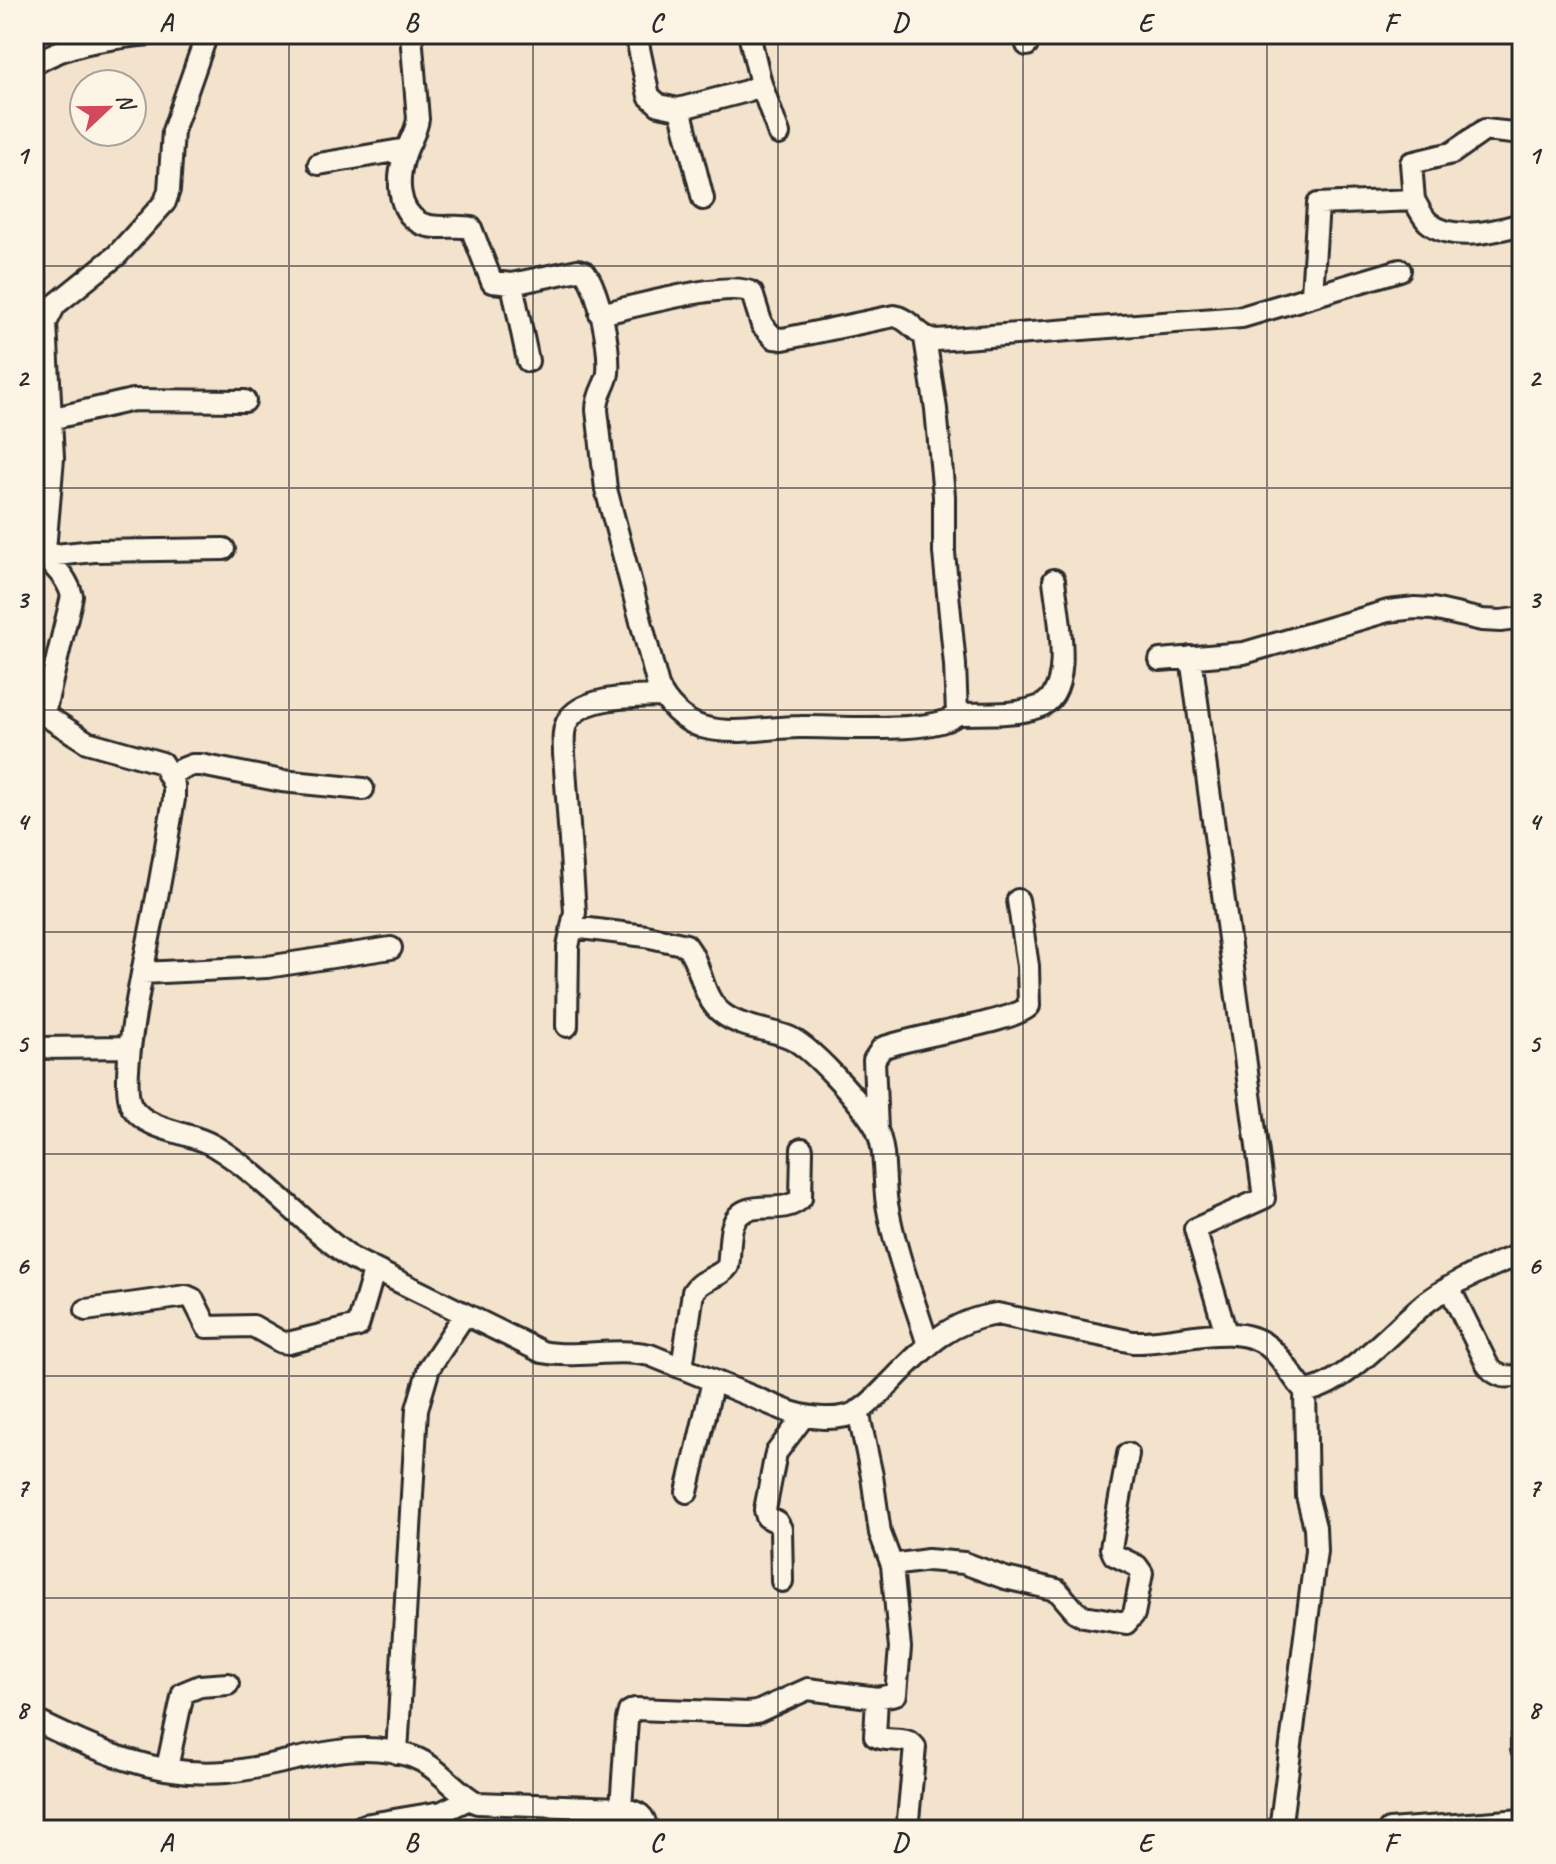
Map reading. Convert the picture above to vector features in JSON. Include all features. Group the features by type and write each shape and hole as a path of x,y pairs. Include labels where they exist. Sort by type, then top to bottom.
{"street":[{"path":"34,64 69,46 149,34"},
{"path":"203,34 173,131 169,190 165,202 117,255 55,305 46,323 50,419 43,468 46,556 69,583 72,596 46,705 37,713 87,742 162,763 174,785 130,1047 130,1101 141,1117 212,1144 279,1197 323,1238 374,1271 542,1352 574,1355 638,1352 804,1416 843,1417 858,1411 928,1345 958,1323 974,1317 997,1314 1133,1342 1154,1343 1226,1333 1254,1338 1268,1346 1305,1391 1307,1496 1315,1527 1316,1551 1280,1830"},
{"path":"411,34 418,119 401,174 401,197 411,216 429,226 471,228 492,282 512,284 578,270 585,272 594,288 608,373 597,397 606,489 662,696 682,716 698,726 720,731 896,727 944,722 957,714 1038,707 1056,693 1061,677 1054,580"},
{"path":"636,34 649,96 659,105 678,109 747,91 761,84"},
{"path":"749,34 761,84 779,134"},
{"path":"678,109 703,199"},
{"path":"1522,134 1485,130 1452,153 1411,163 1414,200 1428,222 1441,229 1461,233 1485,232 1522,224"},
{"path":"319,164 407,149"},
{"path":"1312,294 1318,204 1414,200"},
{"path":"600,314 679,296 737,289 752,293 762,325 774,338 783,339 894,316 902,318 925,338 937,340 1242,317 1400,270"},
{"path":"512,284 528,361"},
{"path":"925,338 943,481 944,553 957,714"},
{"path":"50,419 133,400 245,401"},
{"path":"46,556 94,551 224,549"},
{"path":"1160,660 1219,657 1261,650 1401,609 1433,609 1482,620 1522,618"},
{"path":"1191,657 1264,1198 1195,1229 1226,1333"},
{"path":"567,1026 567,957 575,912 563,735 566,723 578,711 608,699 662,696"},
{"path":"169,774 184,767 201,765 282,781 363,789"},
{"path":"928,1345 891,1223 877,1130 874,1060 882,1048 1024,1012 1029,1006 1028,966 1018,900"},
{"path":"573,927 658,938 686,945 696,961 705,991 721,1013 732,1020 789,1037 806,1046 877,1130"},
{"path":"142,973 267,967 391,948"},
{"path":"35,1048 130,1047"},
{"path":"682,1368 693,1292 697,1285 722,1273 728,1266 732,1228 743,1210 784,1208 801,1198 802,1149"},
{"path":"1305,1391 1320,1388 1344,1373 1449,1287 1470,1274 1522,1254"},
{"path":"86,1310 186,1296 193,1299 207,1327 253,1326 288,1343 358,1326 374,1271"},
{"path":"1449,1287 1488,1366 1495,1374 1506,1378 1522,1375"},
{"path":"397,1753 417,1409 429,1368 465,1314"},
{"path":"687,1492 713,1381"},
{"path":"621,1808 627,1720 629,1712 635,1709 757,1712 808,1689 877,1698 893,1696 897,1689 900,1648 892,1565 880,1533 858,1411"},
{"path":"782,1581 781,1529 777,1522 767,1517 765,1510 776,1453 804,1416"},
{"path":"892,1565 928,1560 964,1563 1005,1578 1057,1590 1076,1612 1084,1616 1126,1623 1134,1614 1142,1573 1137,1566 1114,1555 1111,1548 1128,1454"},
{"path":"167,1768 183,1693 200,1686 228,1684"},
{"path":"877,1698 875,1736 907,1741 915,1747 907,1830"},
{"path":"34,1720 102,1753 202,1773 229,1772 316,1754 366,1750 397,1753 431,1766 477,1803 621,1808 641,1814 645,1818 646,1830"},
{"path":"1522,1738 1522,1749"},
{"path":"356,1830 364,1825 442,1812 469,1799"},
{"path":"1389,1830 1522,1820"}]}
